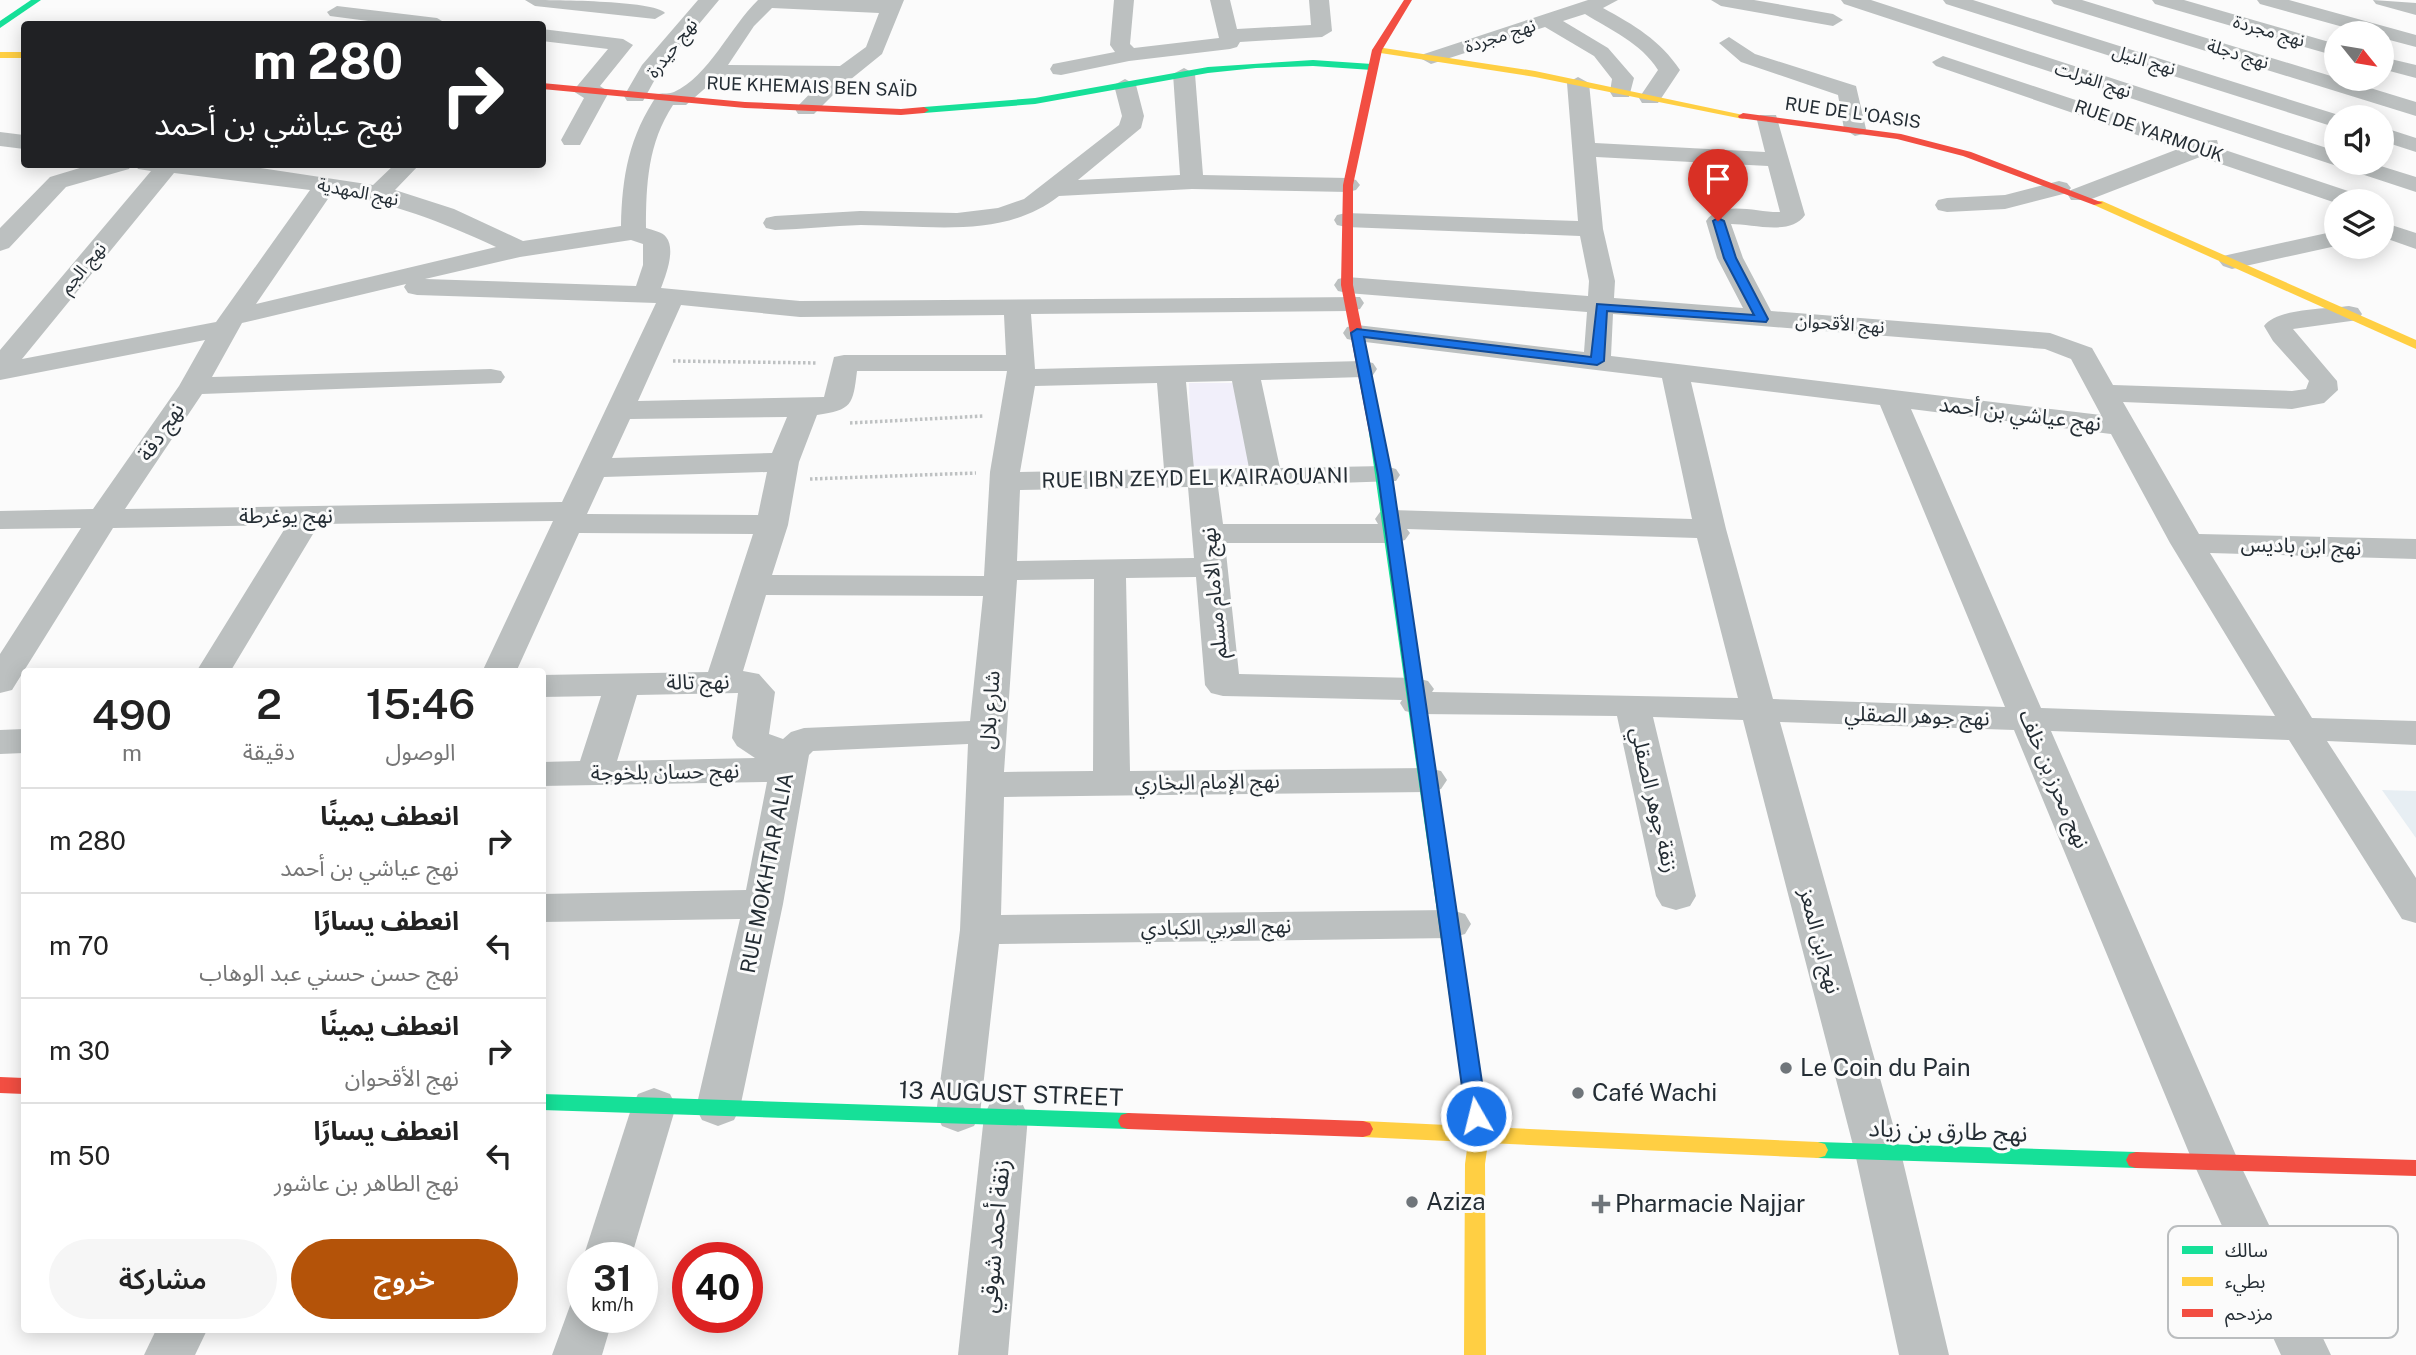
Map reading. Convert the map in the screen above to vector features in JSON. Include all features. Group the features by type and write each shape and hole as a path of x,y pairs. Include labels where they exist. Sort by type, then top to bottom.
{"street":[{"path":"0,25 37,0"},
{"path":"535,0 655,13"},
{"name":"نهج حيدرة","path":"635,96 650,70 709,0"},
{"path":"1124,0 1121,45 1129,55"},
{"path":"1061,69 1129,55 1230,43 1220,0"},
{"path":"1230,36 1322,31 1319,0"},
{"path":"1408,0 1377,50 1372,67 1348,185 1346,220 1351,307 1385,475 1479,1133 1475,1164 1475,1355"},
{"name":"نهج مجردة","path":"1431,58 1608,0"},
{"path":"1721,0 1833,20"},
{"name":"نهج الفرلت","path":"1851,0 2324,155"},
{"name":"نهج النيل","path":"1953,0 2324,116"},
{"name":"نهج دجلة","path":"2061,0 2416,109"},
{"name":"نهج مجردة","path":"2162,0 2324,46"},
{"path":"2267,0 2416,41"},
{"path":"2383,0 2394,0"},
{"path":"2383,0 2416,9"},
{"path":"501,668 640,360 659,295 656,265 644,236 633,195 640,141 672,99 713,71 747,22 768,1 892,4 875,50 806,109"},
{"path":"1587,7 1648,44 1662,56 1670,70 1650,98"},
{"path":"336,12 406,21"},
{"path":"1547,20 1601,52 1623,78 1621,92"},
{"path":"546,35 615,43 622,47 591,91 572,140"},
{"path":"546,49 565,37"},
{"path":"1729,43 1748,58 1848,91 1855,130"},
{"path":"2215,83 2312,43"},
{"name":"RUE DE L'OASIS","path":"1377,50 1578,83 1768,120 1897,136 1966,154 2069,191 2232,261 2416,345"},
{"path":"0,55 21,55"},
{"name":"RUE DE YARMOUK","path":"1943,62 2324,191"},
{"name":"RUE KHEMAIS BEN SAÏD","path":"546,86 806,109 948,109 1035,102 1184,74 1299,63 1372,67"},
{"path":"2394,66 2416,72"},
{"path":"713,71 846,74"},
{"path":"1184,74 1192,182"},
{"path":"1578,83 1591,229 1602,281 1597,361"},
{"path":"775,223 860,218 957,220 1002,215 1033,204 1130,128 1133,116 1125,85"},
{"path":"2368,105 2416,87"},
{"path":"1947,205 2005,202 2069,191 2202,149 2287,105"},
{"path":"1762,319 1730,258 1718,221 1727,217 1780,220 1793,215 1768,120"},
{"path":"2394,138 2416,145"},
{"path":"0,139 21,142"},
{"path":"1582,149 1779,160"},
{"path":"0,243 58,182 107,168"},
{"name":"نهج الجم","path":"0,370 154,168"},
{"name":"نهج المهدية","path":"186,168 230,171 378,193 445,214 520,249"},
{"path":"378,193 405,168"},
{"path":"2385,175 2416,185"},
{"path":"1049,189 1192,182 1348,185"},
{"name":"نهج دقة","path":"0,682 104,516 193,386 229,322 326,185"},
{"path":"2394,215 2416,223"},
{"path":"1346,220 1591,229"},
{"path":"2394,226 2416,223"},
{"path":"2394,233 2416,241"},
{"path":"0,370 229,322 520,249 644,236"},
{"path":"2232,261 2324,242"},
{"path":"375,285 659,295 800,309 1351,307"},
{"name":"نهج الأقحوان","path":"1351,307 1601,307 2018,336 2049,341 2082,354 2122,426"},
{"name":"نهج عياشي بن أحمد","path":"1351,307 1597,361 2122,426 2186,543 2299,731 2416,909"},
{"name":"شارع بلال","path":"958,1114 980,930 987,732 1000,578 1005,477 1022,371 1017,308"},
{"path":"2104,393 2292,400 2317,397 2322,391 2323,380 2318,370 2284,340 2278,326 2284,322 2348,314"},
{"path":"618,410 801,417 839,399 844,363 1171,376 1363,369"},
{"name":"نهج ابن المعز","path":"1674,372 1710,529 1757,710 1878,1153 1924,1355"},
{"path":"1245,373 1266,475"},
{"name":"نهج الامام مسلم","path":"1171,376 1191,476 1209,534 1223,685 1417,696"},
{"path":"193,386 491,377"},
{"name":"نهج محرز بن خلف","path":"1892,399 2215,1160 2246,1226"},
{"path":"723,680 772,525 782,471 801,417"},
{"path":"593,468 782,471"},
{"name":"RUE IBN ZEYD EL KAIRAOUANI","path":"1005,477 1385,475"},
{"name":"نهج يوغرطة","path":"0,520 104,516 571,517 772,525"},
{"path":"215,668 308,516"},
{"path":"1209,534 1392,526 1710,529"},
{"name":"نهج ابن باديس","path":"2186,543 2416,549"},
{"path":"753,585 1000,578 1110,569 1212,568"},
{"path":"1110,569 1112,783"},
{"name":"نهج تالة","path":"546,686 723,680 747,682 757,692 750,738 758,746 789,760"},
{"path":"595,773 622,683"},
{"name":"نهج جوهر الصقلي","path":"1417,696 2299,731 2416,733"},
{"name":"زنقة جوهر الصقلي","path":"1632,705 1676,896"},
{"name":"RUE MOKHTAR ALIA","path":"718,1108 763,904 789,760 804,740 987,732"},
{"path":"0,743 21,741"},
{"name":"نهج حسان بلخوجة","path":"546,774 789,760"},
{"name":"نهج الإمام البخاري","path":"986,785 1428,780"},
{"path":"546,908 763,904"},
{"name":"نهج العربي الكبادي","path":"980,930 1451,924"},
{"name":"13 AUGUST STREET","path":"546,1102 1479,1133"},
{"path":"612,1242 654,1105"},
{"name":"زنقة أحمد شوقي","path":"984,1355 1006,1116"},
{"name":"نهج طارق بن زياد","path":"1479,1133 1878,1153 2215,1160 2416,1168"},
{"path":"169,1355 180,1333"},
{"path":"577,1355 584,1333"},
{"name":"نهج محرز بن خلف","path":"2298,1338 2306,1355"}],"path":[{"path":"640,360 844,363"},
{"path":"801,417 1017,414"},
{"path":"782,471 1005,477"}],"shaded area":[{"path":"1189,383 1251,383 1258,465 1191,466"},
{"path":"2382,790 2416,791 2416,838"}],"traffic: fast":[{"path":"0,25 37,0"},
{"path":"924,110 1035,101 1208,70 1256,65 1313,63 1372,67"},
{"path":"1376,432 1469,1066"},
{"path":"546,1102 1128,1121"},
{"path":"1818,1150 2136,1160"}],"traffic: slow":[{"path":"1377,50 1535,74 1743,116"},
{"path":"0,55 21,55"},
{"path":"2098,203 2416,345"},
{"path":"1469,1066 1479,1133 1475,1164 1475,1355"},
{"path":"1363,1129 1818,1150"}],"traffic: jam":[{"path":"1376,432 1347,285 1348,185 1377,50 1408,0"},
{"path":"546,86 745,105 901,112 924,110"},
{"path":"1743,116 1897,136 1967,154 2098,203"},
{"path":"0,1085 21,1086"},
{"path":"1128,1121 1363,1129"},
{"path":"2136,1160 2416,1168"}],"place":[{"name":"Le Coin du Pain","path":"1786,1068"},
{"name":"Café Wachi","path":"1578,1093"},
{"name":"Aziza","path":"1412,1202"},
{"name":"Pharmacie Najjar","path":"1601,1204"}],"route":[{"path":"1476,1116 1394,533 1357,333 1597,361 1601,307 1762,319 1730,258 1718,221"}]}
